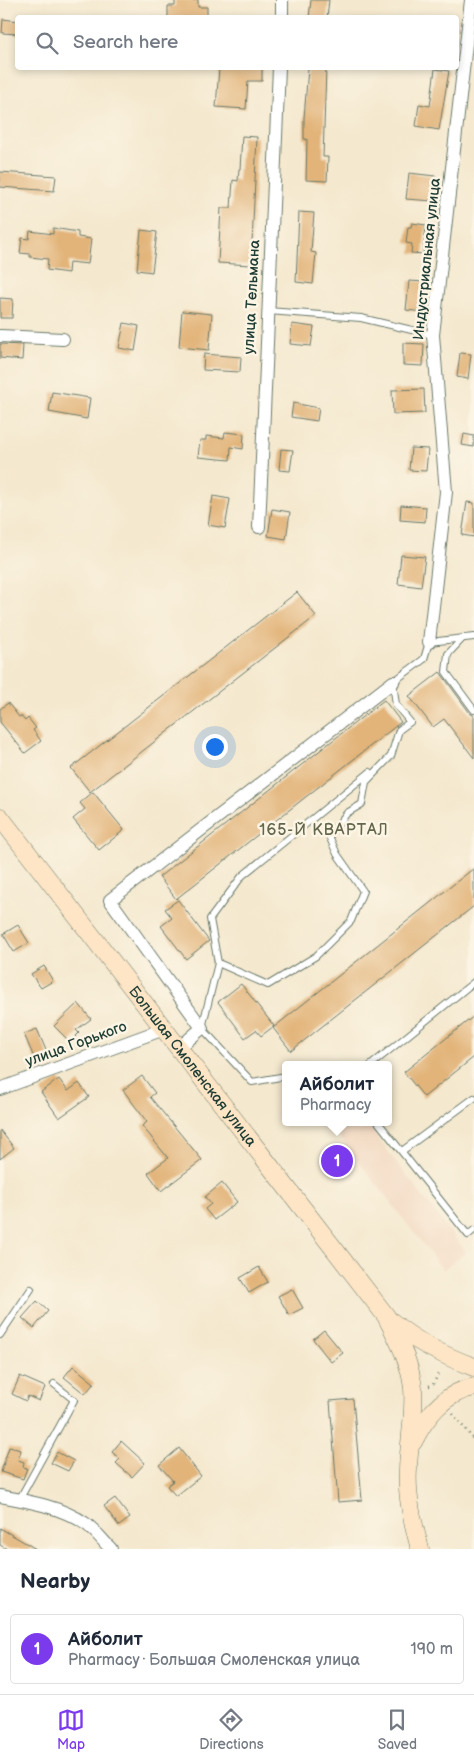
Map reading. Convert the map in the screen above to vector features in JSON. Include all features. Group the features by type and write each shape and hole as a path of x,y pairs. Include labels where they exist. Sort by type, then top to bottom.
{"main road":[{"name":"Большая Смоленская улица","path":"0,817 386,1316 401,1345 412,1387 414,1408 408,1488 414,1527 420,1549"},
{"name":"Большая Смоленская улица","path":"386,1316 407,1334 424,1345 445,1356 474,1367"},
{"path":"410,1449 420,1427 443,1400 465,1389 474,1387"}],"street":[{"path":"282,0 282,15"},
{"name":"Индустриальная улица","path":"429,642 446,492 433,335 472,0"},
{"name":"улица Тельмана","path":"259,527 279,70"},
{"path":"0,336 63,339"},
{"path":"179,1048 202,1028 110,900 393,682"},
{"name":"улица Горького","path":"0,1089 164,1028"},
{"path":"0,1496 76,1517 88,1525 111,1549"}],"lane":[{"path":"268,311 361,318 433,335"},
{"path":"218,963 268,985 316,956 351,921 362,891 337,854 329,836 347,813 362,804 366,782 391,756 399,730 410,722 396,705 393,682 424,659 429,642 474,637"},
{"path":"463,638 448,654 446,672 474,710"},
{"path":"282,1077 252,1082 202,1028 218,963 210,919 242,876 391,756"},
{"path":"376,1061 474,982"},
{"path":"402,1151 474,1098"},
{"path":"381,1126 468,1235 474,1230"},
{"path":"0,1335 31,1289"},
{"path":"19,1500 74,1400 54,1384"}],"path":[{"path":"427,1386 433,1385 438,1374"},
{"path":"450,1411 474,1440"}],"shaded area":[{"path":"331,1126 368,1126 466,1252 443,1270"}],"building":[{"path":"175,0 198,0 198,7 207,7 207,15 168,15 168,6 175,6"},
{"path":"311,0 329,0 327,15 309,15"},
{"path":"3,19 15,21 15,34 2,33"},
{"path":"219,70 262,70 262,81 248,81 246,109 216,107"},
{"path":"308,70 326,70 323,157 328,157 327,181 306,180 307,139 304,139"},
{"path":"435,70 449,71 439,130 416,126 419,104 430,106"},
{"path":"242,136 257,137 251,265 218,263 221,208 231,208 233,180 238,181 240,169"},
{"path":"0,172 56,176 54,191 0,187"},
{"path":"409,173 435,176 433,201 406,199"},
{"path":"299,212 314,213 311,252 316,253 313,284 296,282"},
{"path":"412,223 426,225 423,254 411,253 412,244 406,243 408,227 411,227"},
{"path":"53,228 78,232 78,237 91,239 88,264 69,262 68,273 47,270 48,259 30,257 30,254 20,253 22,238 29,239 30,231 53,234"},
{"path":"141,230 157,232 152,272 137,270"},
{"path":"409,281 426,282 423,312 406,310"},
{"path":"0,298 13,299 12,318 0,318"},
{"path":"182,311 212,314 209,350 179,347"},
{"path":"124,323 139,326 135,351 119,348"},
{"path":"292,324 314,327 311,346 290,344"},
{"path":"403,343 424,344 423,366 403,365"},
{"path":"0,344 23,345 22,360 0,358"},
{"path":"460,353 471,354 468,379 457,377"},
{"path":"204,354 241,357 240,372 203,370"},
{"path":"424,389 425,413 393,414 392,390"},
{"path":"52,392 90,398 87,419 49,412"},
{"path":"293,403 319,408 317,421 291,417"},
{"path":"225,432 244,434 243,449 231,447 230,460 198,457 200,440 206,440 206,436 224,438"},
{"path":"464,434 474,436 474,447 462,445"},
{"path":"411,448 428,449 426,471 409,470"},
{"path":"281,449 293,450 290,471 279,470"},
{"path":"213,496 230,499 225,528 208,525"},
{"path":"467,502 474,503 474,537 462,535"},
{"path":"401,505 426,507 425,522 400,520"},
{"path":"272,509 290,512 286,539 268,536"},
{"path":"401,555 425,557 421,587 398,584"},
{"path":"297,592 316,616 90,792 71,768"},
{"path":"440,672 474,716 474,758 444,719 433,727 409,696"},
{"path":"384,700 401,722 176,899 159,877"},
{"path":"8,703 19,717 21,716 25,721 28,718 36,728 33,730 41,741 25,753 0,722 0,709"},
{"path":"93,792 124,830 99,850 73,819 85,809 80,803"},
{"path":"474,868 474,906 291,1051 273,1028"},
{"path":"178,900 209,941 186,959 161,926 172,918 165,909"},
{"path":"18,925 29,943 14,952 3,934"},
{"path":"44,966 53,981 41,988 31,974"},
{"path":"241,984 274,1026 261,1036 256,1030 245,1038 218,1002"},
{"path":"78,1003 91,1019 76,1030 79,1033 70,1042 54,1026"},
{"path":"474,1016 474,1057 424,1097 404,1072"},
{"path":"37,1029 48,1055 35,1060 24,1034"},
{"path":"142,1076 155,1093 150,1097 202,1160 161,1191 148,1173 168,1158 142,1126 147,1122 123,1090"},
{"path":"59,1079 68,1091 79,1083 89,1097 59,1118 41,1092"},
{"path":"0,1130 14,1148 0,1159"},
{"path":"222,1183 237,1202 214,1220 205,1209 211,1204 205,1197"},
{"path":"259,1267 268,1282 249,1293 240,1278"},
{"path":"292,1289 303,1308 289,1315 278,1296"},
{"path":"37,1301 48,1311 34,1328 22,1318"},
{"path":"324,1330 343,1353 331,1362 313,1339"},
{"path":"73,1366 94,1383 85,1394 64,1377"},
{"path":"20,1376 45,1387 39,1401 28,1396 26,1401 12,1394"},
{"path":"353,1399 362,1500 338,1502 330,1401"},
{"path":"121,1441 145,1463 132,1477 116,1463 120,1459 112,1452"},
{"path":"9,1447 21,1450 18,1460 24,1462 23,1467 27,1468 23,1479 1,1472"},
{"path":"179,1448 201,1476 176,1496 167,1486 173,1481 159,1465"},
{"path":"57,1452 74,1461 68,1471 51,1463"},
{"path":"115,1498 130,1518 119,1526 104,1506"},
{"path":"0,1528 36,1549 7,1549 0,1545"}],"place":[{"name":"Айболит","path":"337,1161"}],"district":[{"name":"165-Й КВАРТАЛ","path":"324,830"}]}
